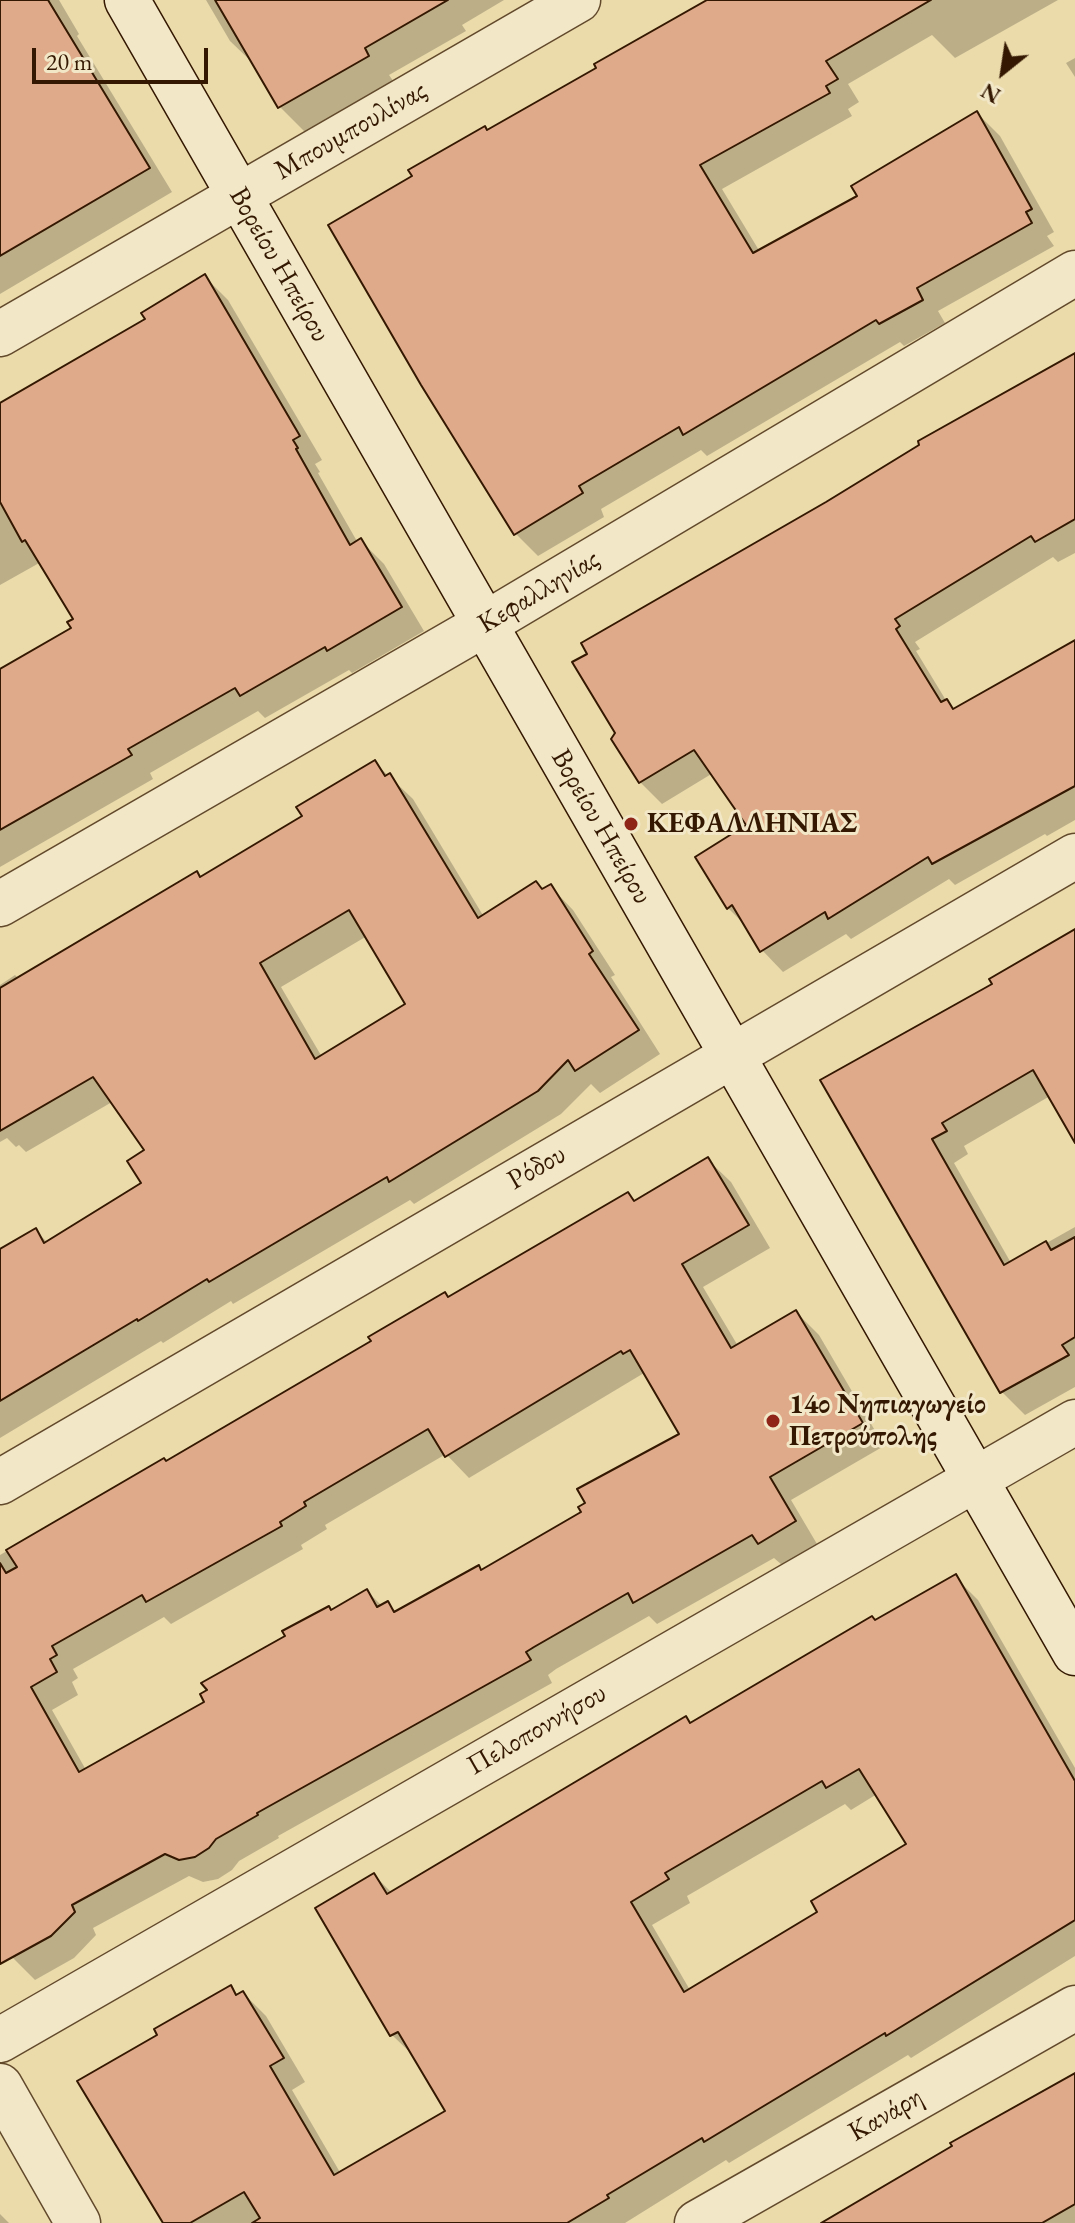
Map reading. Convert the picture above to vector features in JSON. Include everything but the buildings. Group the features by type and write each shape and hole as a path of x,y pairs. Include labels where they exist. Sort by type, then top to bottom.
{"street":[{"name":"Βορείου Ηπείρου","path":"127,0 1075,1653"},
{"name":"Μπουμπουλίνας","path":"0,334 578,0"},
{"name":"Κεφαλληνίας","path":"0,904 485,624 1075,273"},
{"name":"Ρόδου","path":"0,1482 1075,856"},
{"name":"Πελοποννήσου","path":"0,2040 1075,1422"},
{"name":"Κανάρη","path":"697,2223 1075,2008"},
{"path":"0,2086 78,2223"}],"place":[{"name":"ΚΕΦΑΛΛΗΝΙΑΣ","path":"631,824"},
{"name":"14ο Νηπιαγωγείο Πετρούπολης","path":"773,1421"}]}
